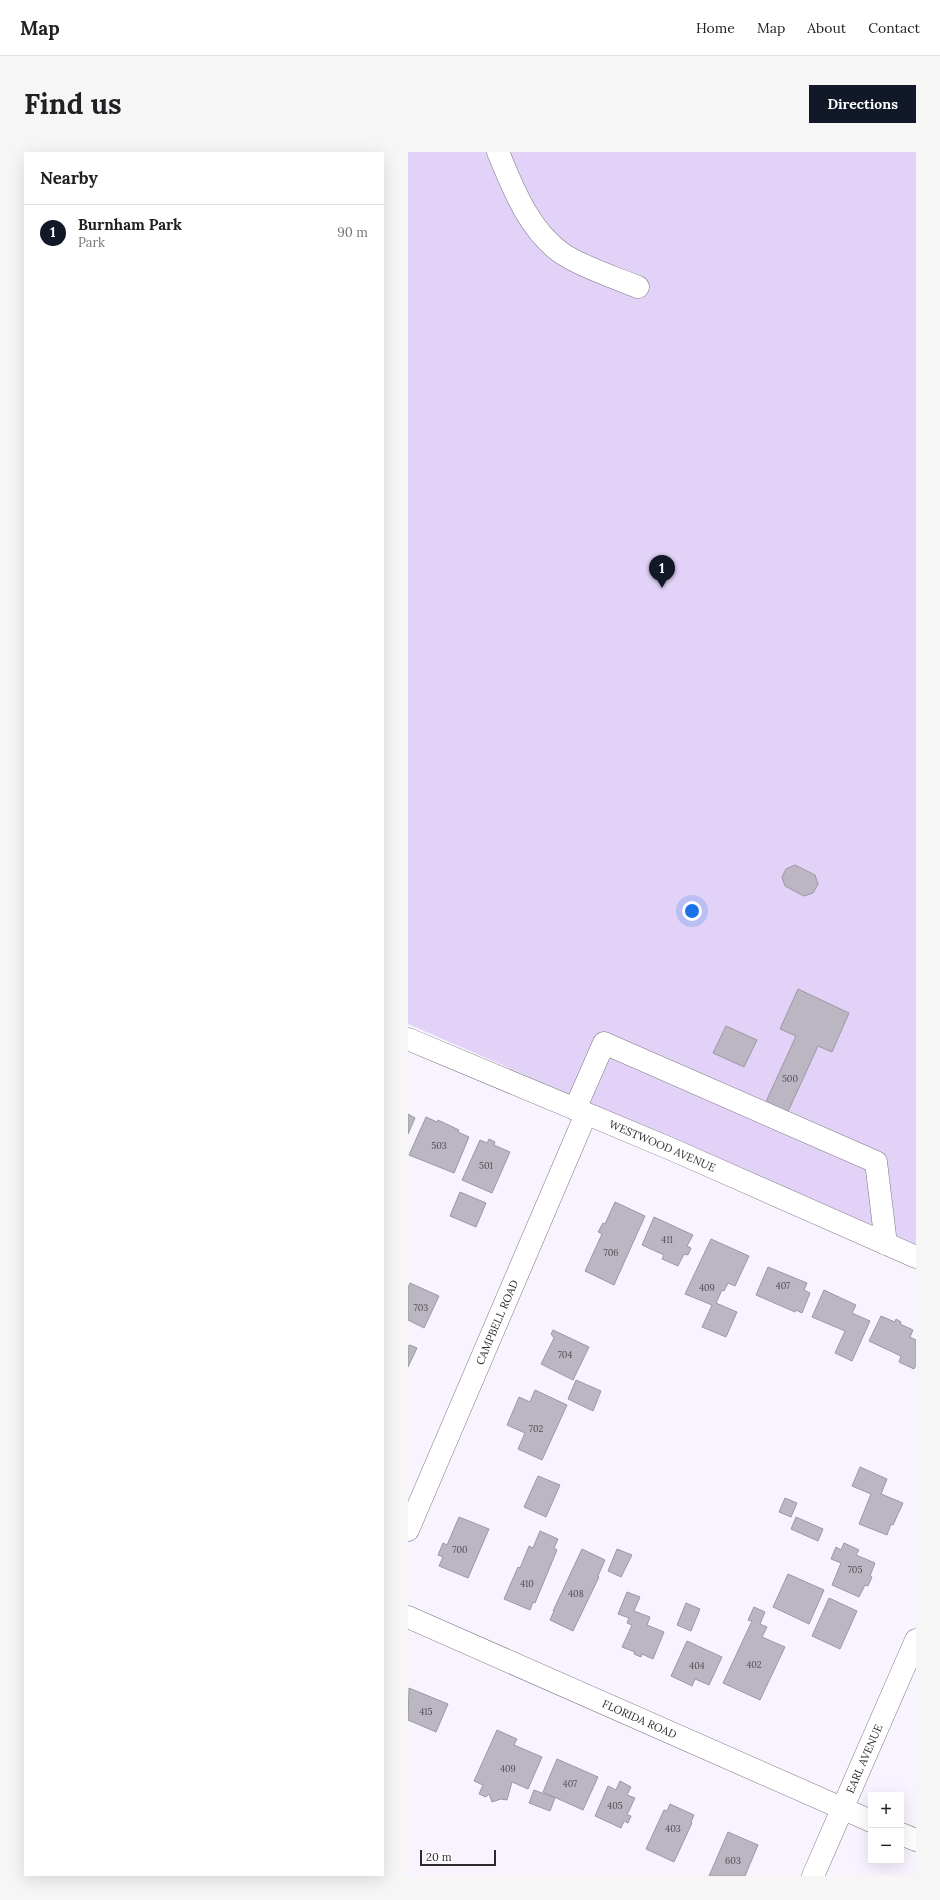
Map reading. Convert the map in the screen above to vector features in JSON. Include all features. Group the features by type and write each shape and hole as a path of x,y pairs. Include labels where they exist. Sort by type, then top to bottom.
{"street":[{"path":"498,152 527,213 544,236 563,254 638,287"},
{"name":"WESTWOOD AVENUE","path":"408,1039 671,1149 916,1257"},
{"name":"CAMPBELL ROAD","path":"408,1530 581,1111 604,1044 876,1162 886,1244"},
{"name":"FLORIDA ROAD","path":"408,1617 868,1820"},
{"name":"EARL AVENUE","path":"813,1876 916,1640"},
{"path":"904,1835 916,1840"}],"shaded area":[{"path":"408,152 916,152 916,1245 408,1024"}],"building":[{"path":"795,865 815,875 818,884 813,893 804,896 785,886 782,877 786,869"},
{"path":"798,989 849,1013 832,1052 818,1046 786,1116 764,1106 796,1036 780,1029"},
{"path":"726,1026 757,1040 744,1067 713,1053"},
{"path":"408,1114 415,1118 408,1134"},
{"path":"426,1117 437,1122 438,1120 459,1130 458,1132 469,1137 454,1173 409,1155"},
{"path":"489,1139 495,1142 494,1145 510,1152 492,1193 462,1180 480,1140 487,1143"},
{"path":"460,1192 486,1203 476,1227 450,1216"},
{"path":"615,1202 645,1216 614,1285 585,1271 602,1234 598,1232 603,1223 605,1224"},
{"path":"654,1217 693,1235 687,1246 691,1248 688,1255 684,1254 678,1266 662,1259 664,1255 642,1245"},
{"path":"711,1239 749,1256 735,1286 728,1283 724,1291 722,1290 716,1303 737,1312 726,1337 702,1327 712,1305 685,1294"},
{"path":"768,1267 807,1283 804,1290 810,1293 802,1313 796,1310 795,1312 756,1295"},
{"path":"410,1283 439,1296 424,1328 408,1320 408,1288"},
{"path":"824,1290 856,1305 852,1313 870,1321 852,1361 835,1353 845,1331 812,1317"},
{"path":"881,1316 895,1322 896,1319 901,1322 900,1324 913,1330 910,1337 916,1340 916,1365 914,1369 899,1362 901,1356 869,1341"},
{"path":"553,1330 589,1347 573,1380 541,1364 554,1338 551,1334"},
{"path":"410,1345 417,1348 408,1367 408,1346"},
{"path":"576,1380 601,1391 593,1411 568,1399"},
{"path":"535,1390 567,1405 542,1460 518,1449 525,1433 507,1425 519,1397 530,1402"},
{"path":"860,1467 887,1479 881,1494 903,1503 893,1525 891,1524 887,1535 859,1524 871,1494 852,1486"},
{"path":"538,1476 560,1485 546,1517 524,1507"},
{"path":"785,1498 797,1503 791,1517 779,1512"},
{"path":"459,1517 489,1529 468,1578 439,1566 443,1557 438,1555 443,1543 447,1545"},
{"path":"796,1517 823,1529 818,1541 791,1529"},
{"path":"540,1531 558,1539 554,1548 557,1550 535,1603 533,1602 530,1610 504,1599 518,1567 520,1568 529,1546 533,1548"},
{"path":"844,1543 859,1550 856,1555 875,1563 870,1576 872,1577 868,1586 865,1585 859,1597 832,1585 841,1563 831,1559 836,1547 841,1550"},
{"path":"582,1549 605,1560 598,1576 599,1577 573,1631 550,1620"},
{"path":"617,1549 632,1555 621,1577 608,1571"},
{"path":"788,1574 824,1590 809,1624 773,1607"},
{"path":"627,1592 640,1597 634,1611 650,1617 647,1625 664,1632 653,1659 642,1654 641,1657 634,1654 635,1652 622,1647 632,1625 627,1623 629,1618 618,1614"},
{"path":"829,1598 857,1611 840,1649 812,1636"},
{"path":"686,1603 700,1609 691,1631 677,1625"},
{"path":"754,1607 765,1612 760,1624 767,1627 762,1637 785,1647 760,1700 723,1683 752,1621 748,1620"},
{"path":"687,1641 722,1657 709,1685 695,1679 692,1686 671,1676"},
{"path":"409,1688 448,1704 436,1732 408,1720"},
{"path":"497,1730 517,1739 514,1745 542,1757 528,1789 512,1782 507,1800 501,1799 492,1802 489,1794 486,1797 479,1794 483,1785 474,1781"},
{"path":"557,1759 598,1777 583,1810 543,1792"},
{"path":"620,1781 631,1787 627,1795 635,1798 627,1815 631,1816 628,1823 624,1821 621,1828 595,1816 608,1786 616,1790"},
{"path":"534,1790 555,1798 550,1811 529,1803"},
{"path":"670,1804 694,1815 691,1822 692,1823 674,1862 646,1849 664,1810 667,1811"},
{"path":"728,1832 758,1845 745,1876 709,1876"}],"place":[{"name":"Burnham Park","path":"662,588"}]}
